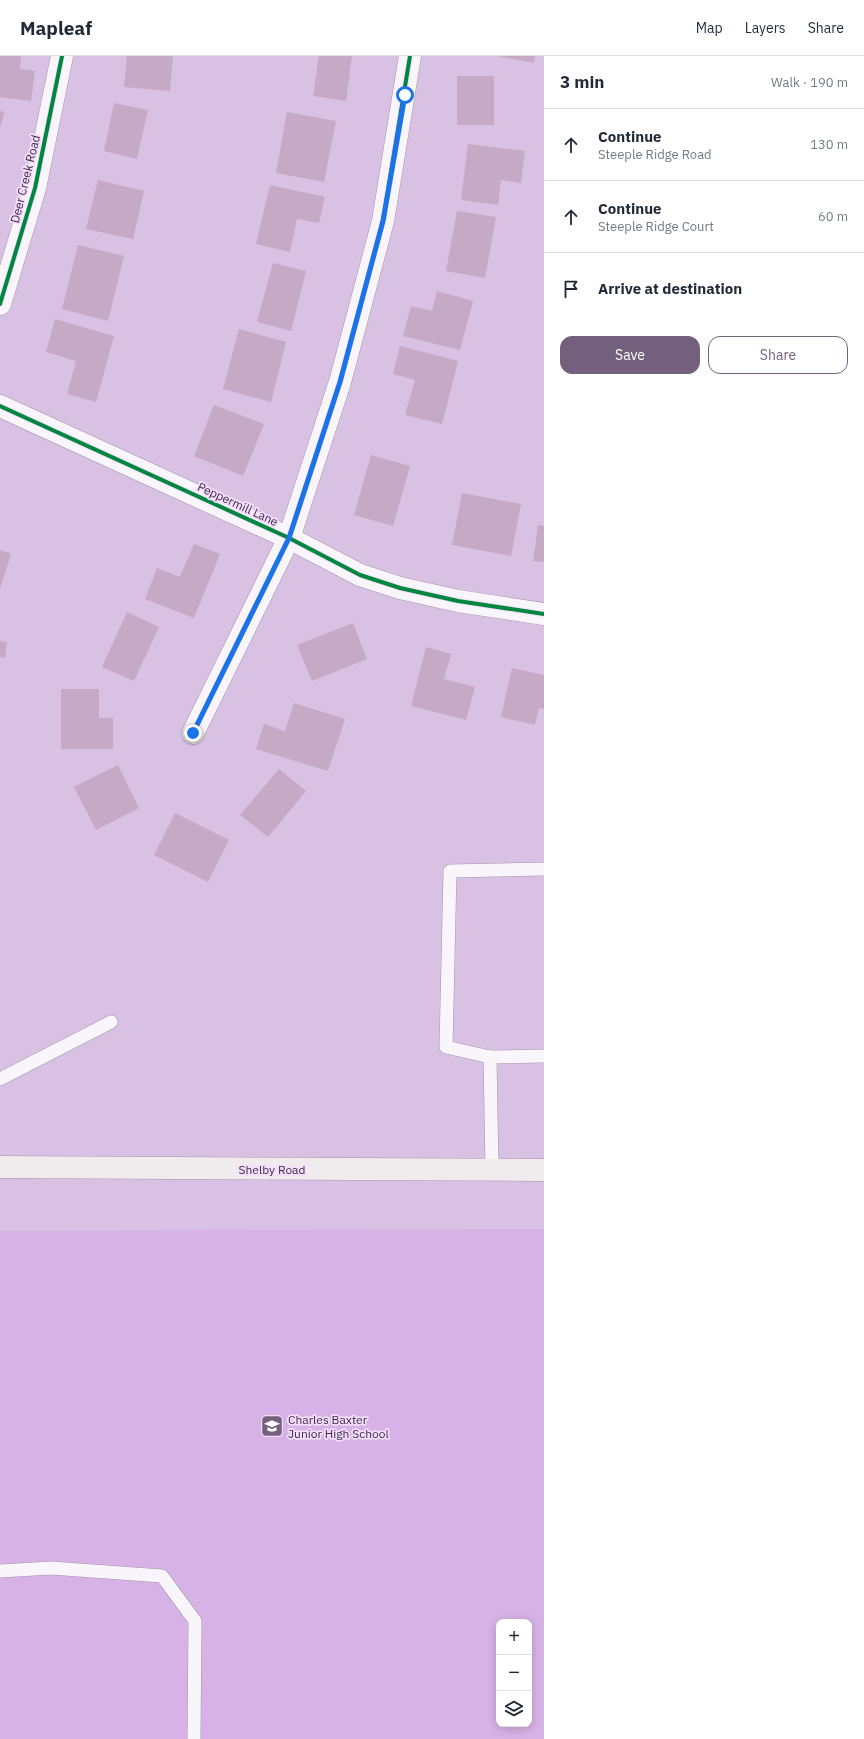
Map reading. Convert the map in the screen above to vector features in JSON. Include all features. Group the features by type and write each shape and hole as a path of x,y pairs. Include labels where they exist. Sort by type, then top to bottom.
{"main road":[{"name":"Shelby Road","path":"0,1167 544,1170"}],"street":[{"name":"Deer Creek Road","path":"0,304 35,188 62,56"},
{"path":"193,733 289,538 340,382 383,221 405,95 410,56"},
{"name":"Peppermill Lane","path":"0,406 289,538 360,575 400,588 458,600 544,614"}],"lane":[{"path":"544,869 450,871 446,1047 490,1057 544,1056"},
{"path":"0,1079 111,1022"},
{"path":"490,1057 492,1170"},
{"path":"0,1571 51,1568 162,1576 195,1621 194,1739"}],"shaded area":[{"name":"Charles Baxter Junior High School","path":"544,1229 544,1739 0,1739 0,1231"}],"building":[{"path":"0,56 21,56 20,69 35,71 31,101 0,97"},
{"path":"127,56 173,56 170,91 124,87"},
{"path":"319,56 352,56 346,101 313,96"},
{"path":"497,56 535,56 534,63"},
{"path":"457,76 494,76 494,125 457,125"},
{"path":"114,103 148,110 137,159 104,151"},
{"path":"0,111 4,112 1,126 0,126"},
{"path":"287,112 336,121 324,182 276,173"},
{"path":"468,144 525,151 521,183 501,180 498,205 461,200"},
{"path":"98,180 144,191 133,239 86,229"},
{"path":"270,185 325,197 319,223 297,219 290,252 256,244"},
{"path":"457,211 496,217 485,278 446,271"},
{"path":"78,245 124,256 108,321 62,309"},
{"path":"273,263 306,271 291,331 257,322"},
{"path":"437,291 473,301 460,350 403,336 411,306 432,311"},
{"path":"55,319 114,336 96,402 67,394 76,361 46,352"},
{"path":"239,329 286,342 271,402 223,389"},
{"path":"400,346 458,361 442,424 405,415 415,380 393,374"},
{"path":"214,405 264,424 243,476 194,456"},
{"path":"371,455 410,466 393,526 354,515"},
{"path":"462,493 521,504 511,556 452,545"},
{"path":"538,525 544,526 544,562 533,561"},
{"path":"194,544 220,554 194,618 145,599 157,568 180,577"},
{"path":"0,550 11,554 0,589"},
{"path":"127,612 159,627 134,681 102,667"},
{"path":"353,623 367,659 312,681 297,645"},
{"path":"0,641 7,642 5,658 0,657"},
{"path":"426,647 451,654 444,679 475,687 466,720 411,706"},
{"path":"512,668 544,675 544,709 539,708 535,725 501,717"},
{"path":"61,689 99,689 99,718 113,718 113,749 61,749"},
{"path":"294,703 345,719 328,771 256,749 264,724 285,731"},
{"path":"118,765 139,808 96,830 74,787"},
{"path":"279,769 306,791 268,837 240,815"},
{"path":"175,813 229,840 208,882 154,855"}],"cycle path":[{"path":"0,304 35,188 62,56"},
{"path":"193,733 289,538 340,382 383,221 410,56"},
{"path":"0,406 289,538 360,575 400,588 458,601 544,614"}],"place":[{"name":"Charles Baxter Junior High School","path":"272,1426"}],"route":[{"path":"193,733 289,538 340,382 383,221 405,95"}]}
